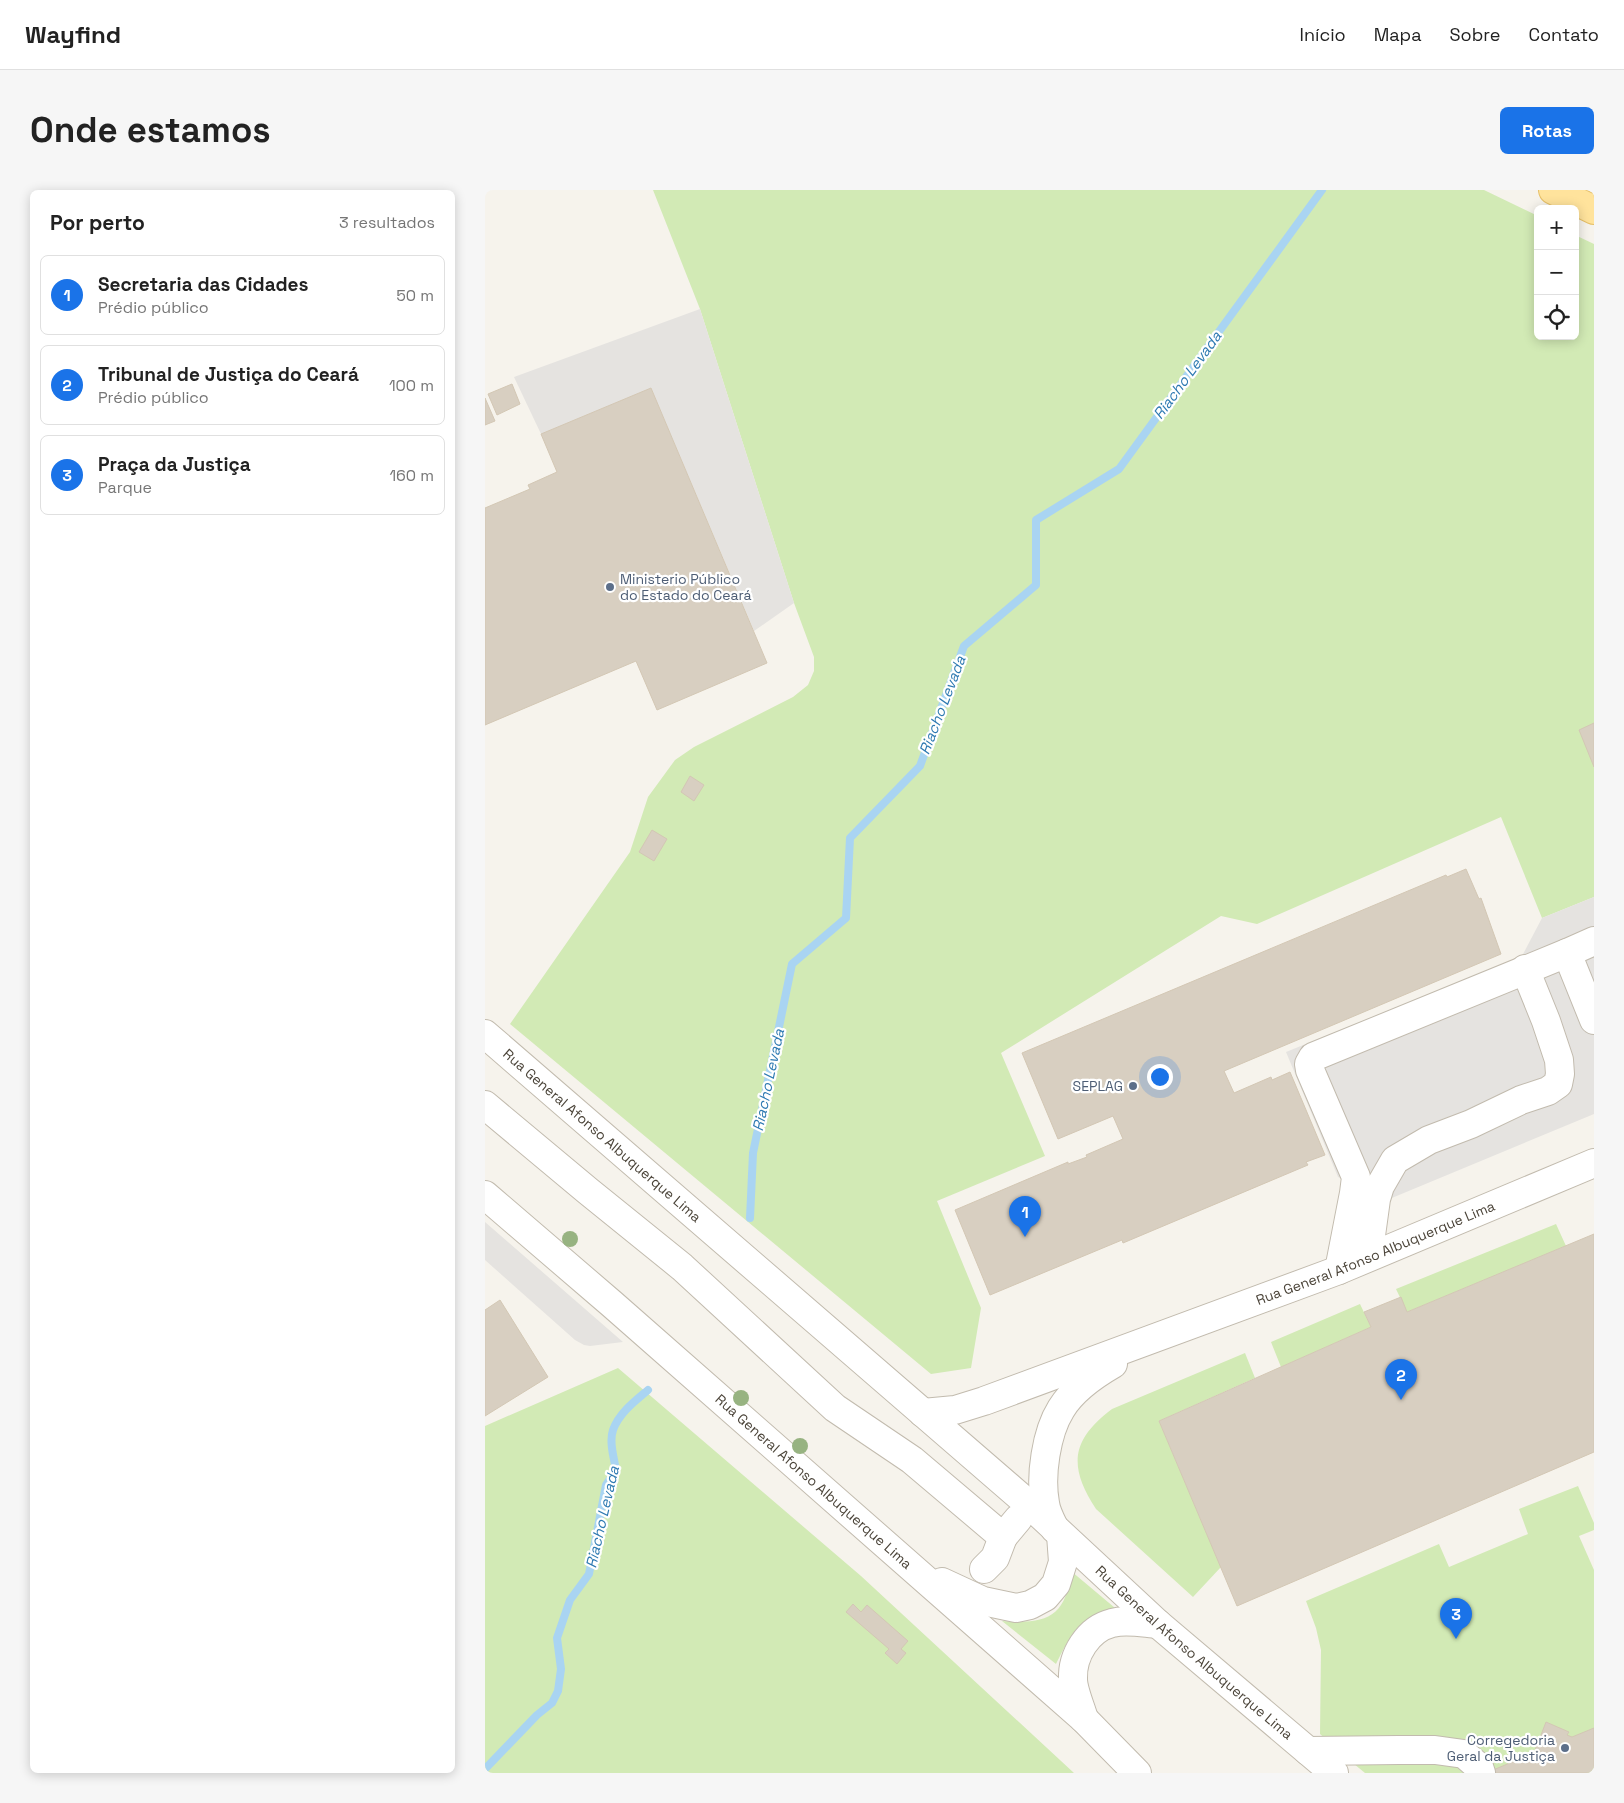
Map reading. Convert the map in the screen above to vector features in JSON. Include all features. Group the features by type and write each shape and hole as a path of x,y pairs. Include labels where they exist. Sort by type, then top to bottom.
{"main road":[{"path":"1553,190 1594,210"}],"street":[{"path":"1339,1270 1356,1176 1310,1070 1309,1064 1313,1056 1594,941"},
{"path":"1567,953 1594,1020"},
{"path":"1368,1257 1375,1199 1395,1160 1429,1140 1471,1124 1521,1100 1548,1091 1558,1084 1560,1074 1559,1060 1525,969"},
{"name":"Rua General Afonso Albuquerque Lima","path":"485,1034 1032,1506 1158,1624 1334,1773"},
{"path":"485,1061 523,1068"},
{"path":"485,1104 588,1191 682,1266 835,1408 1011,1528 995,1558 984,1569"},
{"name":"Rua General Afonso Albuquerque Lima","path":"923,1412 955,1410 984,1401 1339,1270 1594,1163"},
{"name":"Rua General Afonso Albuquerque Lima","path":"485,1195 612,1304 1084,1719 1137,1773"},
{"name":"Rua General Afonso Albuquerque Lima","path":"1058,1532 1045,1503 1044,1477 1051,1428 1069,1397 1094,1375 1155,1338"},
{"path":"914,1569 983,1601 1016,1608 1030,1605 1045,1597 1056,1584 1063,1562 1058,1532"},
{"path":"1084,1719 1072,1680 1075,1659 1083,1643 1099,1630 1112,1623 1158,1624"},
{"path":"1308,1751 1435,1750 1464,1754 1479,1767 1481,1773"}],"green space":[{"path":"653,190 1484,190 1534,214 1534,340 1579,340 1579,237 1594,244 1594,897 1542,918 1501,817 1257,924 1221,916 1001,1053 1045,1156 937,1201 981,1308 971,1368 931,1374 510,1024 630,852 648,797 675,760 694,747 793,697 808,685 814,671 814,657 794,603 700,309"},
{"path":"1556,1224 1566,1246 1407,1312 1396,1289"},
{"path":"1360,1304 1371,1327 1281,1367 1271,1342"},
{"path":"1245,1353 1255,1378 1159,1421 1221,1567 1193,1597 1096,1509 1081,1480 1078,1454 1088,1432 1098,1420 1112,1409"},
{"path":"618,1368 861,1576 1074,1773 485,1773 485,1426"},
{"path":"1578,1486 1594,1523 1594,1530 1579,1536 1594,1570 1594,1773 1492,1773 1330,1743 1320,1734 1321,1650 1316,1628 1306,1601 1439,1544 1449,1567 1528,1534 1519,1509"},
{"path":"1071,1571 1121,1613 1097,1616 1084,1622 1070,1638 1056,1664 1002,1621 1030,1621 1051,1615 1058,1609 1064,1599"},
{"path":"1348,1759 1448,1762 1467,1773 1365,1773"}],"shaded area":[{"path":"700,309 794,603 754,631 651,388 541,434 514,377"},
{"path":"1594,897 1594,1114 1387,1200 1338,1177 1286,1052 1522,956 1542,918"},
{"path":"485,1222 623,1342 590,1346 575,1340 485,1260"}],"building":[{"path":"512,384 520,404 497,415 488,394"},
{"name":"Ministerio Público do Estado do Ceará","path":"651,388 767,663 657,710 636,661 485,725 485,508 530,489 528,485 557,472 541,434"},
{"path":"485,398 495,421 485,425"},
{"path":"1594,723 1594,767 1579,730"},
{"path":"690,776 704,785 694,801 681,792"},
{"path":"652,830 667,839 654,861 639,852"},
{"name":"SEPLAG","path":"1466,869 1479,899 1481,898 1501,954 1224,1071 1234,1093 1271,1077 1272,1080 1290,1072 1325,1155 1306,1162 1308,1165 1123,1243 1122,1240 990,1295 955,1210 1068,1162 1068,1164 1087,1157 1086,1155 1123,1139 1113,1116 1058,1139 1022,1053 1446,875 1447,877"},
{"path":"1594,1234 1594,1452 1237,1606 1159,1421 1371,1327 1364,1312 1401,1297 1407,1312"},
{"path":"500,1300 548,1377 485,1416 485,1310"},
{"path":"853,1604 861,1612 867,1605 908,1641 901,1649 906,1653 897,1664 885,1653 889,1649 846,1612"},
{"name":"Corregedoria Geral da Justiça","path":"1546,1722 1569,1732 1567,1735 1572,1737 1594,1728 1594,1773 1494,1773 1493,1770 1534,1753"}],"waterway":[{"name":"Riacho Levada","path":"750,1218 753,1153 792,964 846,918 850,838 920,766 964,646 1036,585 1036,520 1119,469 1322,190"},
{"name":"Riacho Levada","path":"485,1769 537,1715 552,1703 558,1691 561,1669 557,1638 570,1600 589,1574 606,1485 616,1470 612,1445 613,1430 623,1413 648,1390"}],"place":[{"name":"Ministerio Público do Estado do Ceará","path":"610,587"},
{"name":"SEPLAG","path":"1133,1086"},
{"name":"Secretaria das Cidades","path":"1025,1237"},
{"name":"Tribunal de Justiça do Ceará","path":"1401,1400"},
{"name":"Praça da Justiça","path":"1456,1639"},
{"name":"Corregedoria Geral da Justiça","path":"1565,1748"}]}
